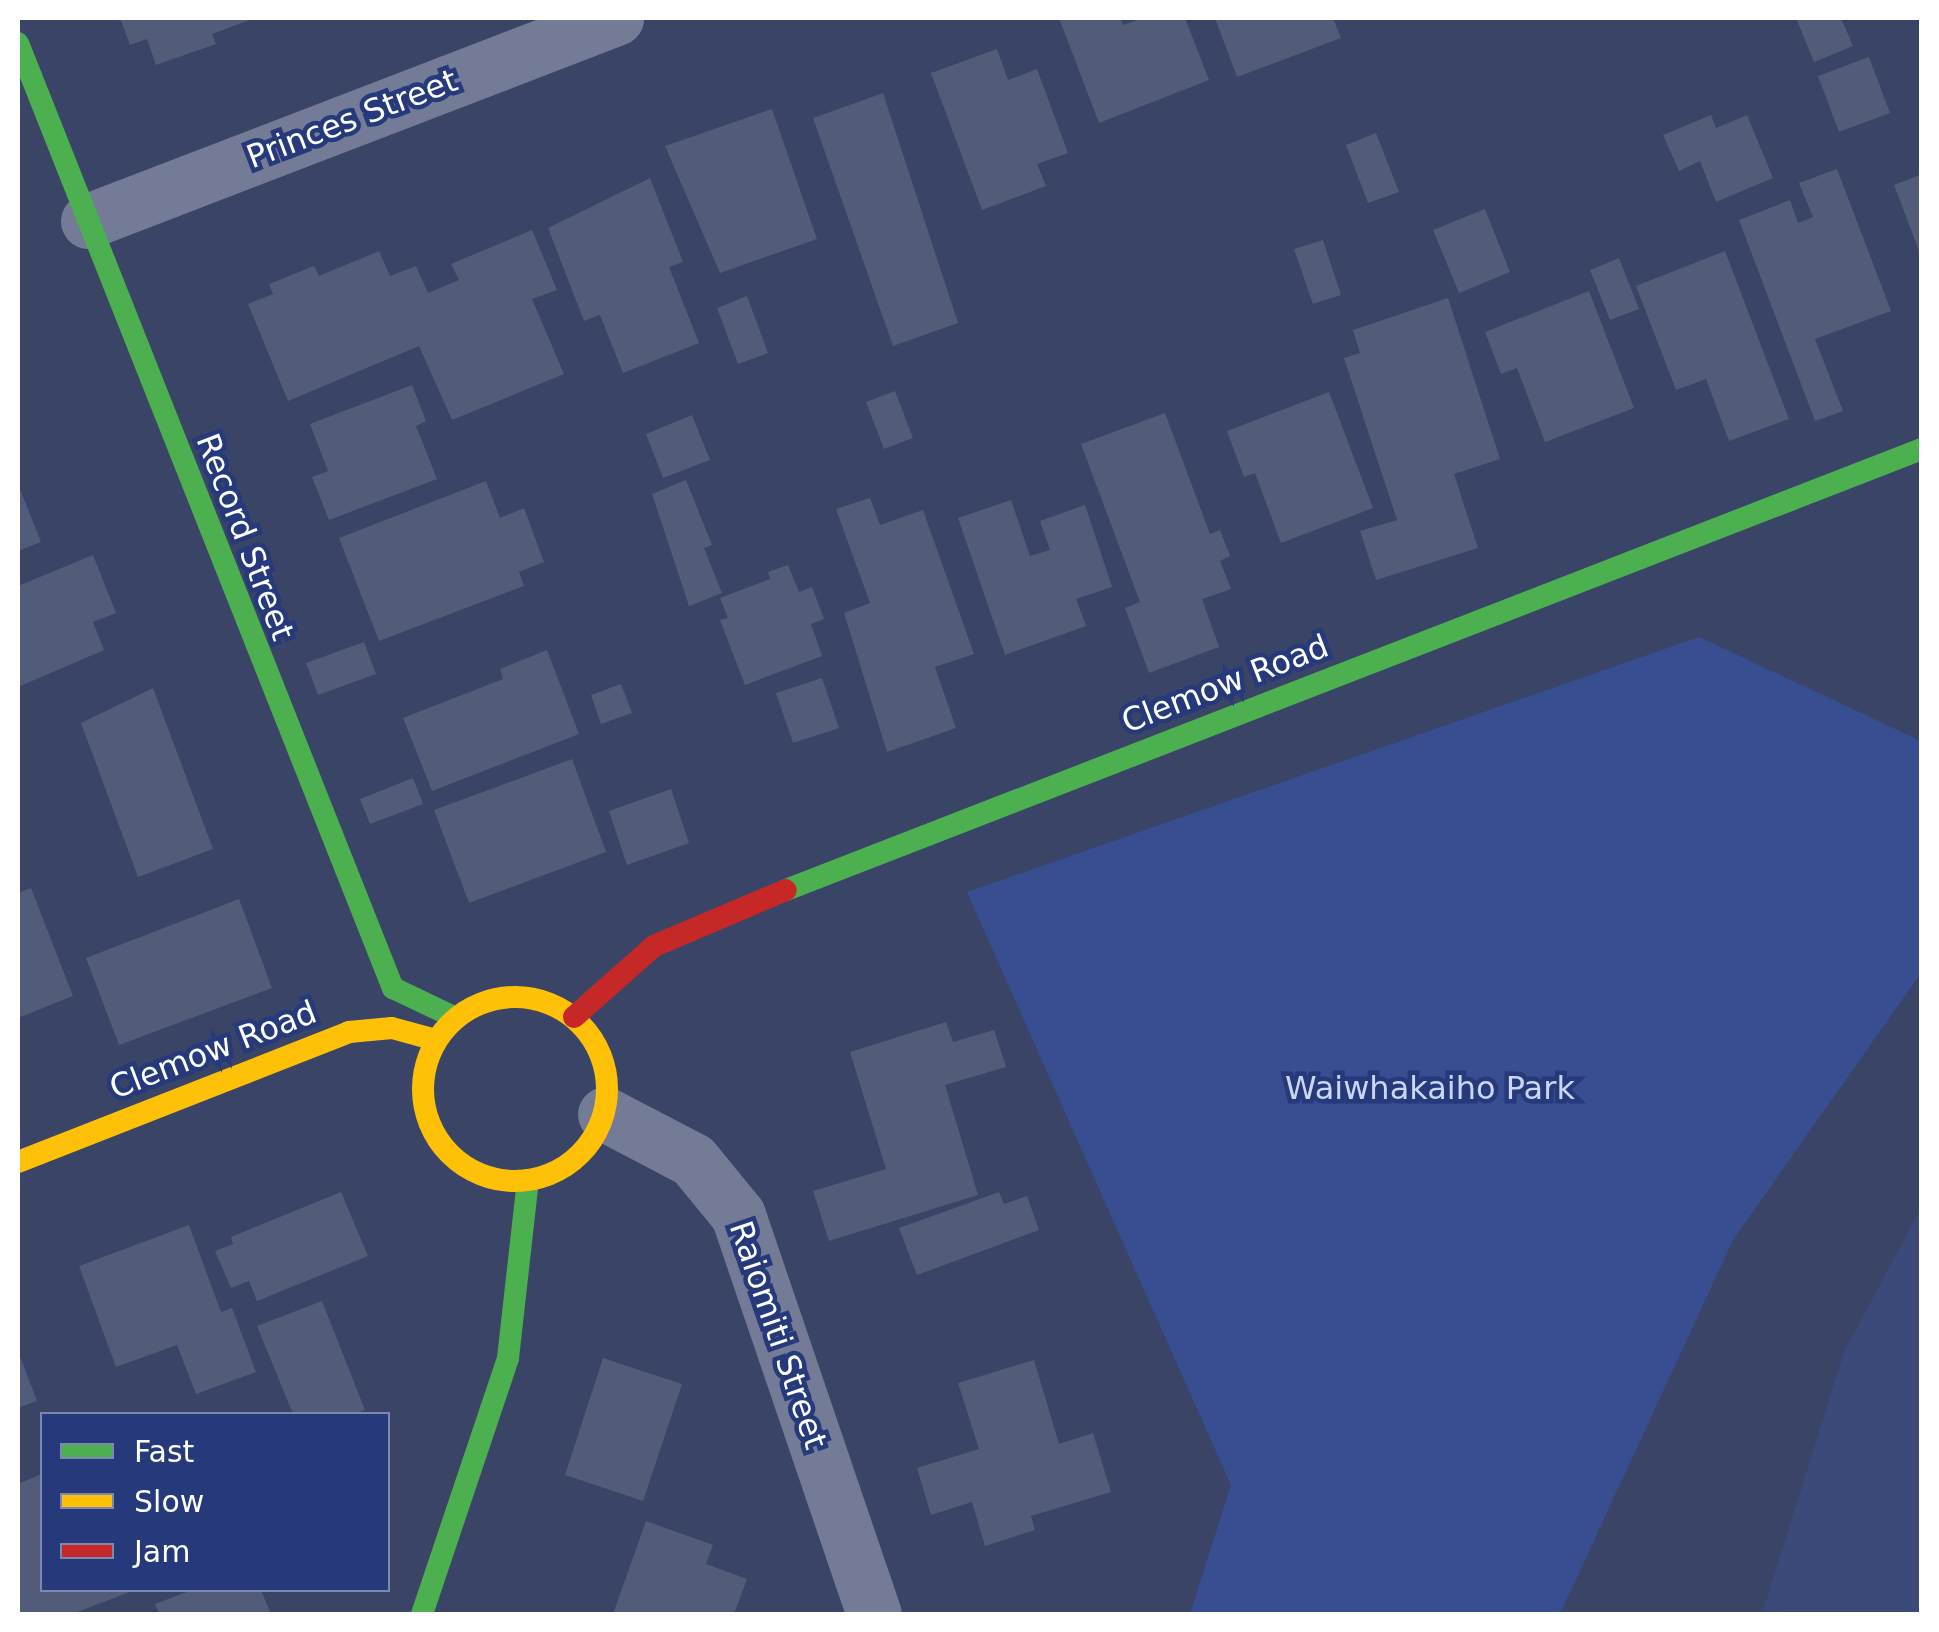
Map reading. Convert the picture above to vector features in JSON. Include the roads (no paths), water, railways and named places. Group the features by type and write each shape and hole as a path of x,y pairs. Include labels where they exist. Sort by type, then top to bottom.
{"street":[{"name":"Princes Street","path":"88,221 616,18"},
{"name":"Record Street","path":"18,42 393,988 456,1018"},
{"name":"Clemow Road","path":"574,1017 654,946 736,908 1922,450"},
{"path":"503,998 529,998 574,1017 605,1064 606,1114 574,1160 528,1181 468,1170 438,1138 422,1098 436,1040 456,1018 503,998"},
{"name":"Clemow Road","path":"18,1162 349,1032 392,1028 436,1040"},
{"name":"Raiomiti Street","path":"606,1114 693,1160 738,1215 874,1614"},
{"path":"422,1614 508,1358 528,1181"}],"park label":[{"name":"Waiwhakaiho Park","path":"1430,1088"}]}
